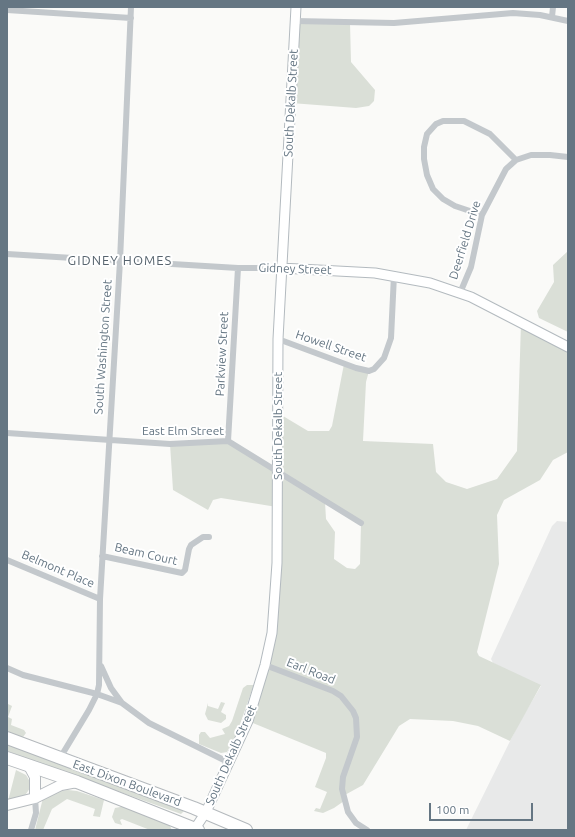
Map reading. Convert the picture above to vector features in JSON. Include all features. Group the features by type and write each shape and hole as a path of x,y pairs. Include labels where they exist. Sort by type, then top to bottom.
{"highway":[{"name":"East Dixon Boulevard","path":"7,738 206,812 246,830"},
{"name":"East Dixon Boulevard","path":"7,758 77,782 196,830"}],"main road":[{"name":"South Dekalb Street","path":"196,830 230,763 248,721 265,665 275,604 278,471 278,339 296,7"},
{"name":"Gidney Street","path":"281,268 394,275 430,283 460,292 568,347"},
{"path":"29,766 35,777 35,798"},
{"path":"7,805 35,798 61,785 77,782"}],"street":[{"name":"South Washington Street","path":"60,758 98,694 100,665 98,640 102,556 120,261 131,7"},
{"path":"552,17 553,7"},
{"path":"7,10 131,18"},
{"path":"295,21 394,23 513,12 552,17 568,21"},
{"path":"482,215 455,206 443,199 433,189 427,175 424,160 424,146 427,134 436,124 443,121 464,121 490,134 516,160 531,155 542,154 568,157"},
{"name":"Deerfield Drive","path":"460,292 471,267 482,215 502,175 516,160"},
{"name":"Gidney Street","path":"7,254 238,268 281,268"},
{"name":"Parkview Street","path":"228,441 238,268"},
{"name":"Howell Street","path":"278,339 356,368 368,371 374,369 384,358 391,338 394,275"},
{"name":"East Elm Street","path":"7,433 170,444 228,441 361,523"},
{"name":"Beam Court","path":"102,556 182,573 185,570 191,545 203,537 209,537"},
{"name":"Belmont Place","path":"7,560 100,599"},
{"name":"South Washington Street","path":"100,665 111,688 122,703"},
{"name":"Earl Road","path":"265,665 333,690 341,696 353,711 356,718 357,737 343,777 342,789 346,810 356,823 367,830"},
{"path":"7,668 24,675 98,694 122,703 149,723 230,763"},
{"path":"31,830 36,813 35,798"}],"shaded area":[{"path":"295,21 350,23 351,62 375,90 374,101 369,106 356,108 291,103"},
{"path":"568,251 568,332 539,318 537,311 554,282 553,265"},
{"path":"521,323 568,346 568,452 553,460 540,480 504,500 497,515 499,564 477,652 479,656 541,685 510,741 478,726 453,721 410,719 399,726 363,785 343,796 344,801 334,808 323,813 314,811 316,808 320,809 327,792 315,787 326,758 326,753 248,721 265,665 277,507 221,498 213,500 208,510 173,490 170,444 228,441 278,471 278,413 308,431 329,431 332,426 344,364 369,371 366,382 363,441 433,444 436,472 446,482 467,489 497,479 517,451","holes":["325,502 361,523 360,564 355,569 347,568 334,559 335,532 326,519"]},
{"path":"557,521 568,522 568,830 466,830 519,723 541,686 493,663 491,659 552,526"},
{"path":"247,685 253,685 253,687 237,733 227,752 221,753 199,744 199,735 201,732 205,732 210,738 225,734 222,729 229,726 232,721 243,688"},
{"path":"221,702 225,703 221,712 226,715 226,719 221,723 208,720 205,714 208,703 208,706 218,709"},
{"path":"8,704 12,706 8,717 12,719 11,725 24,730 26,733 23,737 7,735"},
{"path":"7,745 24,750 184,811 181,814 7,751"},
{"path":"16,770 26,775 29,780 30,788 24,797 8,801"},
{"path":"55,791 77,791 104,800 100,817 93,816 95,809 67,799 52,809 43,830 35,830 43,798"},
{"path":"125,806 169,824 172,830 150,830 122,819 120,820 122,825 115,823 112,817 115,808"}],"district":[{"name":"GIDNEY HOMES","path":"120,261"}]}
